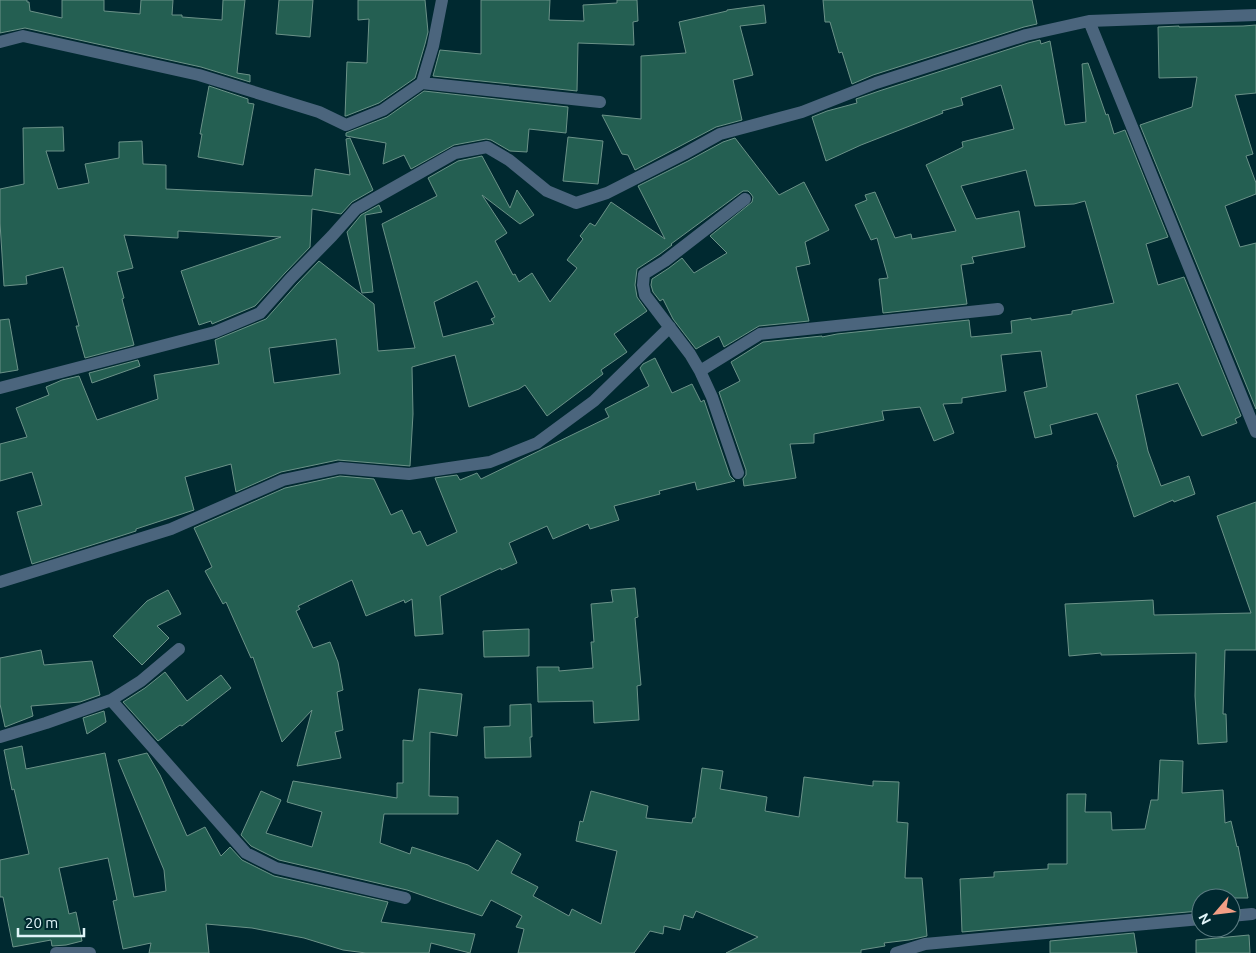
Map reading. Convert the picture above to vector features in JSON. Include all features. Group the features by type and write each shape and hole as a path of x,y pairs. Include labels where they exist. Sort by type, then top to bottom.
{"street":[{"path":"0,42 23,36 199,75 319,112 346,125 383,110 422,83 433,46 442,0"},
{"path":"0,388 215,332 260,313 290,278 356,209 455,153 487,147 510,160 547,191 576,203 607,193 720,134 802,112 876,83 1026,35 1088,21 1256,15"},
{"path":"1088,21 1256,432"},
{"path":"422,83 600,102"},
{"path":"738,473 712,397 700,371 690,354 645,296 642,285 644,274 665,261 745,199"},
{"path":"700,371 760,334 998,309"},
{"path":"0,582 171,529 283,480 340,468 409,474 490,462 537,443 594,401 670,327"},
{"path":"0,737 111,700 141,681 179,649"},
{"path":"111,700 246,853 276,868 406,898"},
{"path":"1241,915 1252,914"},
{"path":"896,953 925,944 1191,920"},
{"path":"56,953 90,953"}],"building":[{"path":"0,0 27,0 30,11 62,18 62,0 104,0 104,11 140,14 141,0 173,0 172,15 222,20 223,0 245,0 237,73 250,75 250,82 201,67 25,28 0,33"},
{"path":"279,0 313,0 310,37 276,34"},
{"path":"358,0 425,0 428,32 415,78 379,103 345,116 347,62 367,63 369,19 358,20"},
{"path":"481,0 550,0 549,20 584,21 583,5 617,3 617,0 637,0 638,21 633,22 634,45 578,43 577,91 433,76 440,50 481,54"},
{"path":"823,0 1032,0 1037,24 873,75 852,84 842,52 839,53 830,22 825,22"},
{"path":"764,5 766,23 740,26 753,75 733,80 742,120 716,127 635,170 628,155 622,154 602,115 641,119 641,56 686,53 679,22 727,10"},
{"path":"1256,25 1256,93 1235,95 1253,154 1246,156 1256,183 1256,194 1225,206 1240,247 1256,243 1256,409 1140,125 1192,107 1197,77 1159,78 1158,27"},
{"path":"1040,40 1041,44 1050,41 1065,125 1086,122 1082,64 1088,63 1114,134 1125,130 1168,237 1146,244 1158,285 1184,277 1241,416 1235,419 1237,423 1202,436 1178,383 1136,395 1148,451 1161,486 1189,476 1195,494 1174,502 1173,500 1134,517 1118,464 1097,413 1050,425 1052,434 1035,438 1024,392 1047,387 1041,351 1001,355 1006,391 962,398 962,403 943,404 954,433 934,441 920,407 882,411 884,420 814,434 814,443 790,444 796,478 744,486 743,479 746,475 746,470 719,392 740,381 731,362 763,342 969,320 971,337 1012,333 1011,321 1072,314 1072,311 1114,303 1085,201 1074,204 1035,206 1026,170 961,186 976,219 1019,211 1025,247 972,257 974,263 961,265 967,304 883,313 879,279 888,278 877,238 871,240 855,205 867,200 865,195 875,192 895,238 911,234 912,239 956,231 926,165 963,147 962,142 1014,129 1001,85 961,98 963,105 942,111 943,113 861,145 826,161 812,117 857,103 856,99 879,91"},
{"path":"209,86 248,99 248,103 254,104 243,165 198,157 202,134 200,134"},
{"path":"424,91 568,107 566,133 529,129 527,152 510,151 486,139 454,145 411,169 404,155 383,164 386,143 346,136 346,133 387,117"},
{"path":"63,127 64,151 46,151 58,189 89,183 85,164 119,158 119,142 142,141 143,164 166,165 166,189 312,196 315,169 350,175 346,139 350,138 373,190 352,202 341,214 312,209 310,247 255,306 212,324 211,321 199,325 181,271 281,237 178,231 178,238 124,235 133,268 117,272 134,345 85,358 76,326 79,326 63,267 26,276 27,284 4,286 0,189 24,184 23,128"},
{"path":"568,137 603,141 598,184 563,181"},
{"path":"735,138 779,195 804,182 829,230 805,242 810,264 796,267 809,321 759,326 724,347 719,336 696,349 673,319 663,299 660,301 653,292 652,279 682,258 694,273 727,253 710,236 752,202 753,197 751,194 748,191 743,191 660,254 637,269 635,285 637,297 647,311 614,334 627,352 601,370 603,374 547,416 525,385 519,389 469,407 455,355 412,367 413,414 410,466 338,460 281,472 236,492 231,464 185,477 194,510 136,529 136,531 32,564 17,512 42,505 32,472 0,481 0,444 27,437 16,408 49,395 46,387 62,380 79,376 97,420 158,399 154,375 219,364 215,340 266,319 319,261 374,304 378,351 415,348 382,224 437,196 428,178 458,161 482,156 510,208 517,190 534,215 520,224 482,195 507,233 495,241 513,275 515,274 519,282 532,273 550,302 577,268 567,260 583,239 580,236 590,223 595,226 611,202 665,239 638,186 723,142","holes":["477,281 495,317 491,319 494,324 443,337 434,302","336,339 340,374 274,383 269,348"]},
{"path":"379,205 382,212 365,215 373,292 362,293 347,232 361,215"},
{"path":"9,319 18,370 0,373 0,320"},
{"path":"655,358 672,393 692,384 701,402 704,400 730,476 735,481 697,490 695,482 659,491 660,494 614,506 619,520 590,529 588,524 553,539 547,526 509,543 517,563 501,570 501,568 440,596 443,634 415,636 412,599 405,603 404,600 366,616 352,580 298,606 300,609 296,611 313,648 330,642 338,662 343,690 337,692 343,730 335,732 341,758 297,766 312,710 282,742 253,657 251,658 226,602 223,604 205,571 212,567 194,528 285,488 340,476 374,479 391,515 402,510 413,534 420,531 427,546 457,532 435,478 457,475 460,480 477,473 481,479 609,417 605,409 649,386 640,368 643,364"},
{"path":"138,360 140,366 92,383 89,373"},
{"path":"1256,502 1256,650 1225,650 1223,714 1226,714 1227,742 1198,744 1195,696 1196,653 1101,655 1101,653 1069,656 1065,604 1153,600 1154,615 1251,613 1217,516"},
{"path":"635,588 638,617 635,618 641,685 637,686 639,720 594,723 593,701 538,702 537,667 559,667 559,671 593,668 591,642 594,642 591,604 613,602 611,590"},
{"path":"168,590 181,614 157,626 169,638 142,665 113,636 147,601"},
{"path":"529,629 529,656 484,657 483,631"},
{"path":"41,650 44,665 92,661 100,695 80,702 31,706 33,716 5,727 0,704 0,658"},
{"path":"165,672 187,701 221,675 231,688 182,726 180,725 158,741 123,702"},
{"path":"419,689 462,694 457,736 430,732 429,796 458,797 458,814 384,814 380,843 410,854 412,847 468,865 478,871 497,840 521,854 511,873 538,887 533,896 569,916 572,909 601,924 617,851 576,841 580,821 583,822 591,791 648,806 646,818 692,823 693,818 695,818 702,768 723,771 720,789 767,797 765,811 799,817 804,777 873,786 873,781 899,782 897,822 908,823 905,878 922,878 927,936 884,943 885,946 861,950 861,953 726,953 758,937 696,911 693,918 684,915 680,930 664,926 663,934 650,931 634,953 518,953 524,929 516,927 522,916 491,900 482,916 407,890 279,860 251,846 241,835 261,791 281,800 266,833 312,847 322,812 287,802 293,781 397,798 397,783 403,783 403,740 413,741"},
{"path":"531,704 531,757 485,758 484,727 510,726 510,705"},
{"path":"104,711 106,722 87,734 83,718"},
{"path":"22,746 26,769 105,753 134,897 166,891 164,870 118,760 147,753 160,775 187,836 205,827 221,856 230,847 242,860 274,876 388,902 381,922 475,934 470,953 431,943 429,953 366,953 343,950 304,938 252,928 206,924 209,953 149,953 151,943 123,949 113,901 117,900 108,858 59,868 69,914 76,912 82,941 52,946 51,940 13,947 3,897 0,897 0,860 29,854 14,789 12,790 4,750"},
{"path":"1160,760 1183,761 1182,793 1223,790 1225,823 1231,821 1248,898 1241,898 1241,888 1191,888 1191,912 962,932 960,879 994,877 994,872 1048,869 1048,864 1067,864 1067,794 1086,794 1085,812 1111,812 1112,830 1145,829 1151,800 1158,800"},
{"path":"1134,933 1137,953 1050,953 1050,941"},
{"path":"1249,935 1250,953 1196,953 1196,940 1241,938 1241,936"}]}
